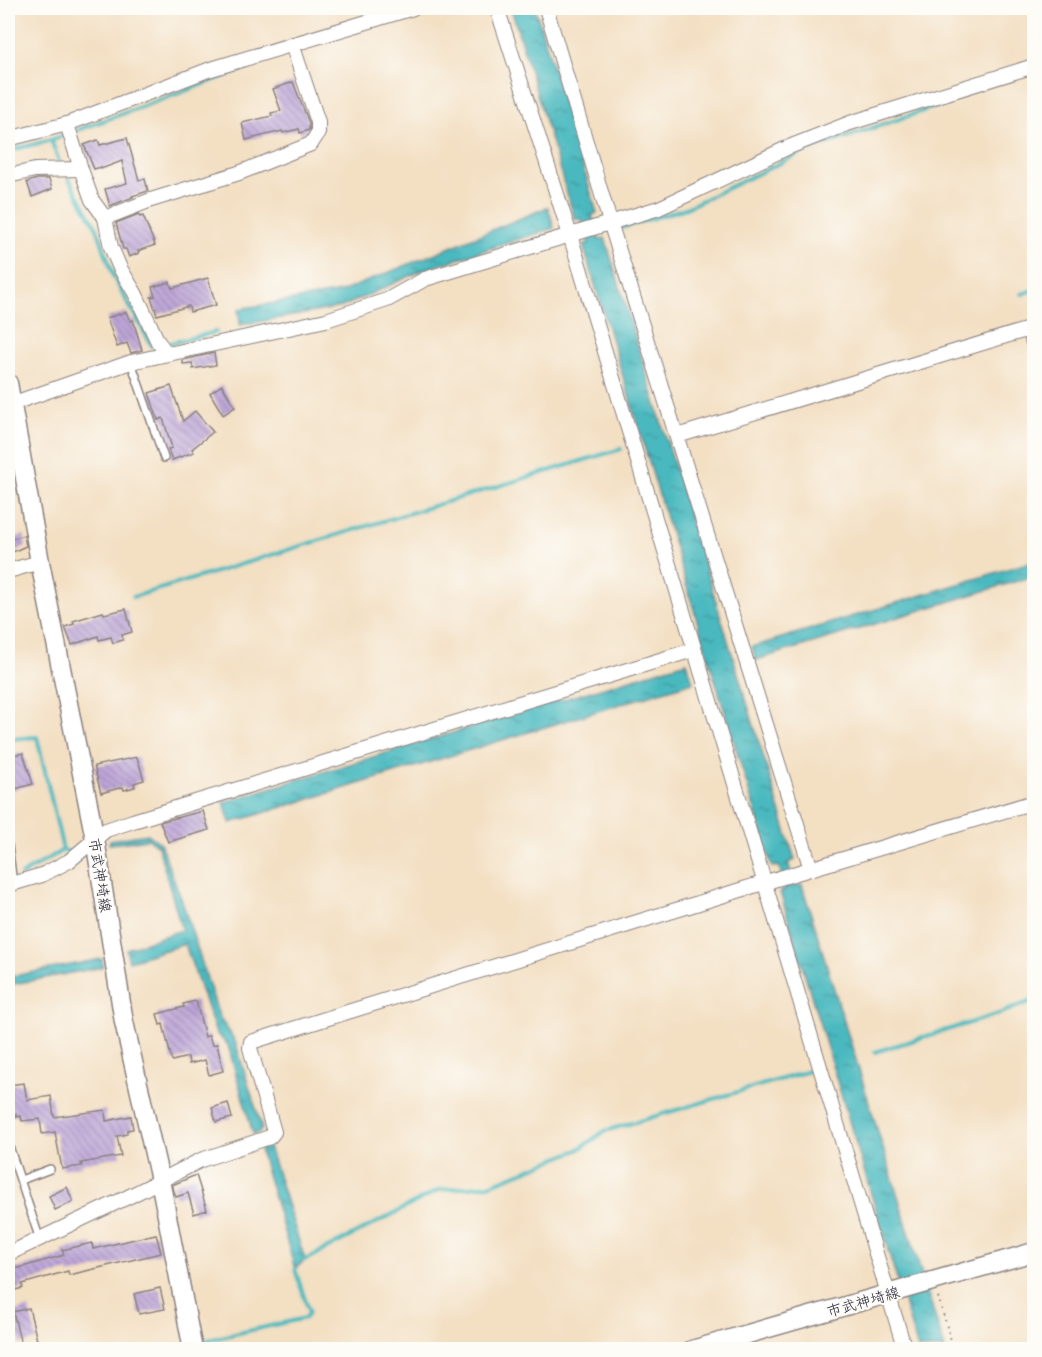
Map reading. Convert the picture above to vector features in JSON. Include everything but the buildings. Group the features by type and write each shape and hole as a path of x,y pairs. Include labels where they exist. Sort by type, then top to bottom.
{"main road":[{"name":"市武神埼線","path":"8,383 40,562 95,839 124,1022 160,1180 193,1350"},
{"name":"市武神埼線","path":"692,1350 1035,1252"}],"street":[{"path":"8,139 68,124 208,70 413,8"},
{"path":"497,8 570,235 763,883 891,1293 905,1350"},
{"path":"546,8 811,869"},
{"path":"105,218 151,200 239,173 311,144 318,133 318,122 292,44"},
{"path":"10,404 131,362 326,321 387,300 425,279 659,208 789,147 850,123 1035,66"},
{"path":"68,124 92,200 105,218 111,247 120,268 135,293 158,342 167,353"},
{"path":"8,176 35,170 81,169"},
{"path":"677,436 1029,329 1035,346"},
{"path":"8,572 40,562"},
{"path":"10,884 42,875 69,861 106,830 693,650"},
{"path":"8,1254 201,1160 270,1137 274,1132 250,1048 252,1042 763,883 1035,802"}],"lane":[{"path":"131,362 164,458"},
{"path":"8,845 10,884"},
{"path":"8,1143 39,1237"},
{"path":"21,1180 50,1169"}],"path":[{"path":"933,1280 954,1350"}],"water":[{"path":"511,8 535,8 597,213 592,215 599,240 605,238 795,860 788,863 796,886 802,885 945,1349 918,1349 780,892 786,889 779,866 772,867 583,245 589,243 581,218 575,220"},
{"path":"548,207 554,228 423,270 342,307 240,325 239,309 341,292"},
{"path":"1034,561 1034,576 756,660 752,647"},
{"path":"687,662 693,682 230,823 224,802"},
{"path":"148,834 160,843 182,901 219,1016 235,1041 262,1129 259,1133 253,1134 228,1045 216,1033 185,944 129,961 126,949 182,930 158,846 148,839 109,844 110,840"},
{"path":"102,959 103,967 8,985 8,977"},
{"path":"269,1147 305,1260 295,1269 260,1150"}],"waterway":[{"path":"78,130 250,67"},
{"path":"621,228 686,208 805,151 952,101"},
{"path":"51,140 62,136"},
{"path":"8,151 51,140 59,161"},
{"path":"69,179 97,228 114,278 152,346"},
{"path":"1022,294 1034,290"},
{"path":"171,343 216,332"},
{"path":"133,597 621,449"},
{"path":"8,739 37,737 63,850 69,852"},
{"path":"21,875 63,850"},
{"path":"875,1052 999,1014 1034,1000"},
{"path":"305,1260 439,1190 489,1185 578,1150 605,1131 809,1071"},
{"path":"204,1341 305,1318 309,1312 295,1269"}]}
